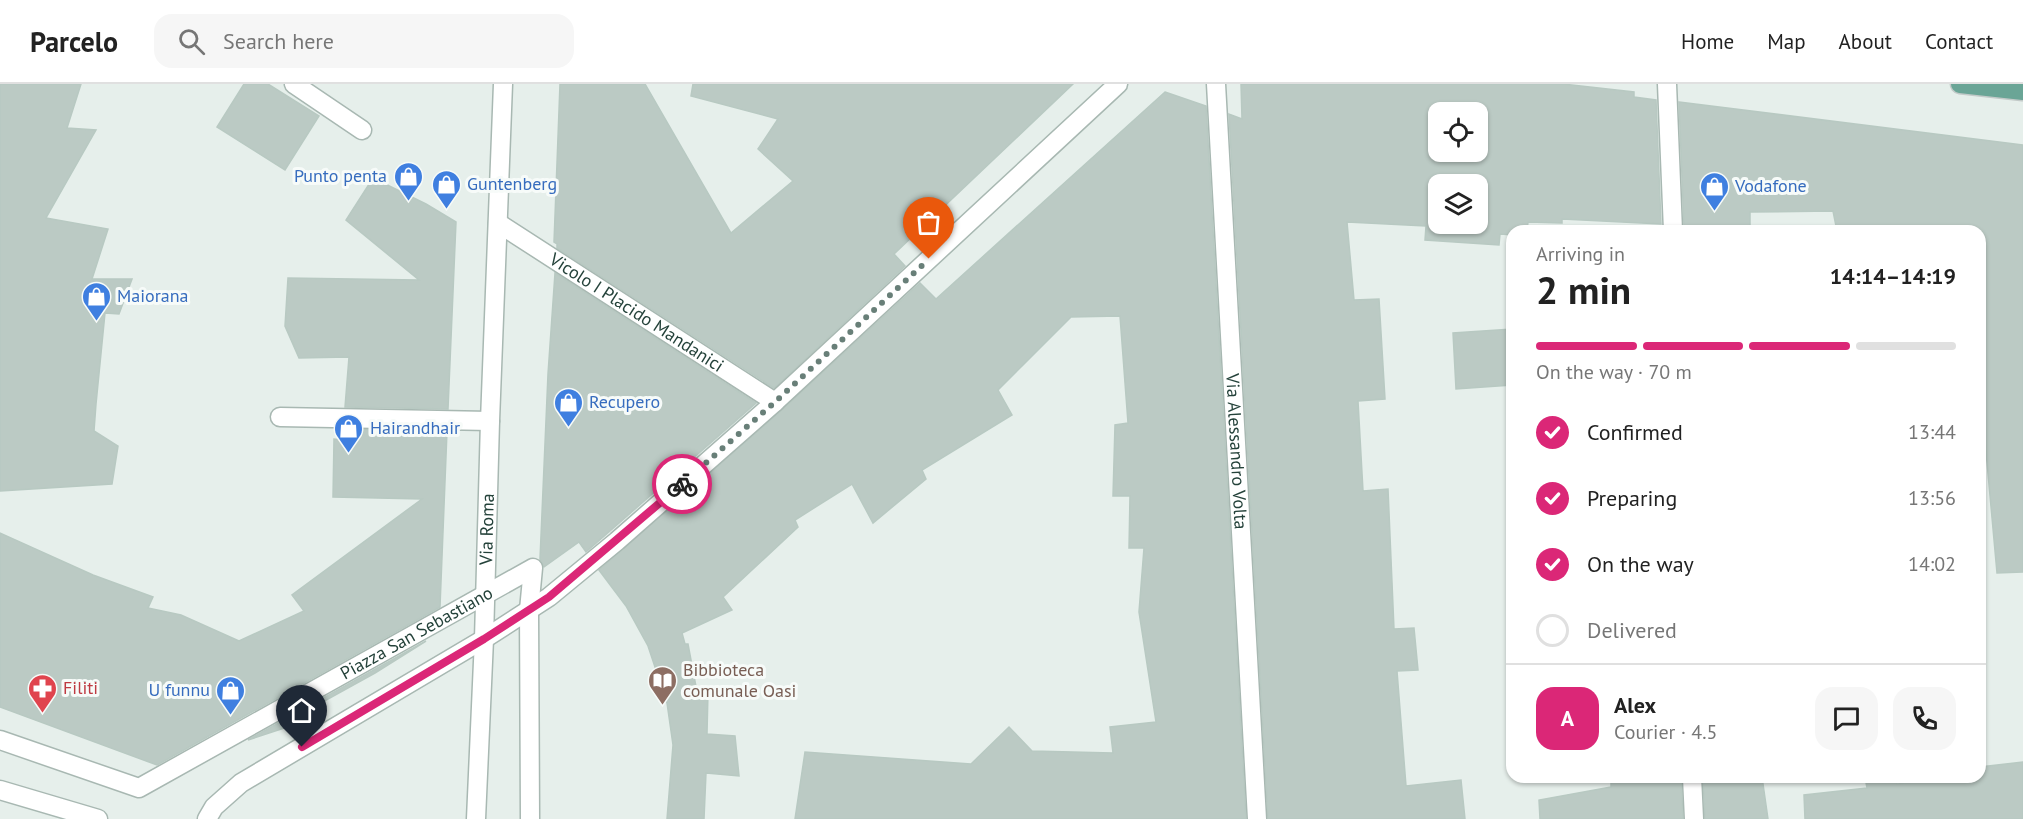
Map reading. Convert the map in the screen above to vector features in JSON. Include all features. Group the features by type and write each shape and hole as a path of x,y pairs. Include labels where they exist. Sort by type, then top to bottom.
{"main road":[{"path":"1959,84 2023,91"}],"street":[{"path":"294,84 362,130"},
{"name":"Via Roma","path":"476,819 503,84"},
{"name":"Piazza San Sebastiano","path":"207,819 214,807 241,783 484,639 549,597 617,541 775,402 1118,84"},
{"name":"Via Alessandro Volta","path":"1216,84 1257,819"},
{"path":"1667,84 1672,225"},
{"name":"Vicolo I Placido Mandanici","path":"498,223 775,402"},
{"path":"280,417 490,421"},
{"name":"Piazza San Sebastiano","path":"0,740 140,788 533,568 529,610 530,819"},
{"path":"1692,783 1694,819"},
{"path":"0,790 98,819"}],"building":[{"path":"0,84 81,84 67,128 96,130 46,218 108,229 92,279 132,279 119,314 105,313 96,404 94,431 118,446 112,484 0,491"},
{"path":"244,84 268,84 319,116 285,170 217,127"},
{"path":"560,84 645,84 731,233 793,181 758,149 778,119 691,96 693,84 1073,84 894,254 905,266 774,388 557,248 554,242"},
{"path":"1241,84 1563,84 1634,92 1634,97 1656,100 1661,224 1562,219 1562,223 1528,222 1528,225 1506,225 1506,234 1500,234 1499,245 1425,240 1426,226 1347,222 1354,300 1379,299 1385,399 1358,401 1363,491 1388,489 1394,629 1414,628 1418,670 1397,671 1406,786 1461,780 1465,819 1268,819 1229,114 1242,119"},
{"path":"1165,92 1206,106 1246,819 795,819 805,752 971,764 1009,727 1032,751 1113,753 1110,727 1156,722 1139,612 1144,548 1129,548 1130,496 1113,496 1115,425 1128,423 1120,316 1071,317 998,390 1012,415 922,470 926,479 873,523 852,484 795,520 798,527 723,597 732,610 682,633 685,644 688,644 697,692 708,692 707,734 735,736 739,776 706,773 704,819 667,819 673,745 667,703 648,646 626,606 599,570 782,410 920,283 936,299"},
{"path":"1679,102 2023,145 2023,572 1997,573 1986,451 1986,225 1836,225 1833,211 1750,212 1750,225 1684,225"},
{"path":"373,178 426,204 456,222 448,409 345,407 349,357 299,358 285,326 288,278 419,280 346,220"},
{"path":"555,273 756,403 586,552 579,542 544,567 540,559"},
{"path":"1506,329 1506,385 1456,389 1453,333"},
{"path":"344,429 447,431 440,607 157,765 0,707 0,533 93,575 153,597 148,608 181,615 239,641 304,611 292,595 422,499 333,497 334,439 343,440"},
{"path":"426,641 375,673 308,710 324,715 248,740"},
{"path":"2023,762 2023,819 1805,819 1804,795 1867,788 1866,783 1986,783 1986,766"},
{"path":"1611,783 1681,783 1683,819 1540,819 1539,800 1611,787"},
{"path":"1703,783 1763,783 1768,819 1705,819"}],"way so far":[{"path":"682,484 775,402 929,259"}],"place":[{"name":"Punto penta","path":"408,202"},
{"name":"Guntenberg","path":"446,210"},
{"name":"Vodafone","path":"1714,212"},
{"name":"Maiorana","path":"96,322"},
{"name":"Recupero","path":"568,428"},
{"name":"Hairandhair","path":"349,454"},
{"name":"Bibbioteca comunale Oasi","path":"662,706"},
{"name":"Filiti","path":"42,714"},
{"name":"U funnu","path":"231,716"}],"route":[{"path":"302,747 484,639 549,597 682,484"}]}
